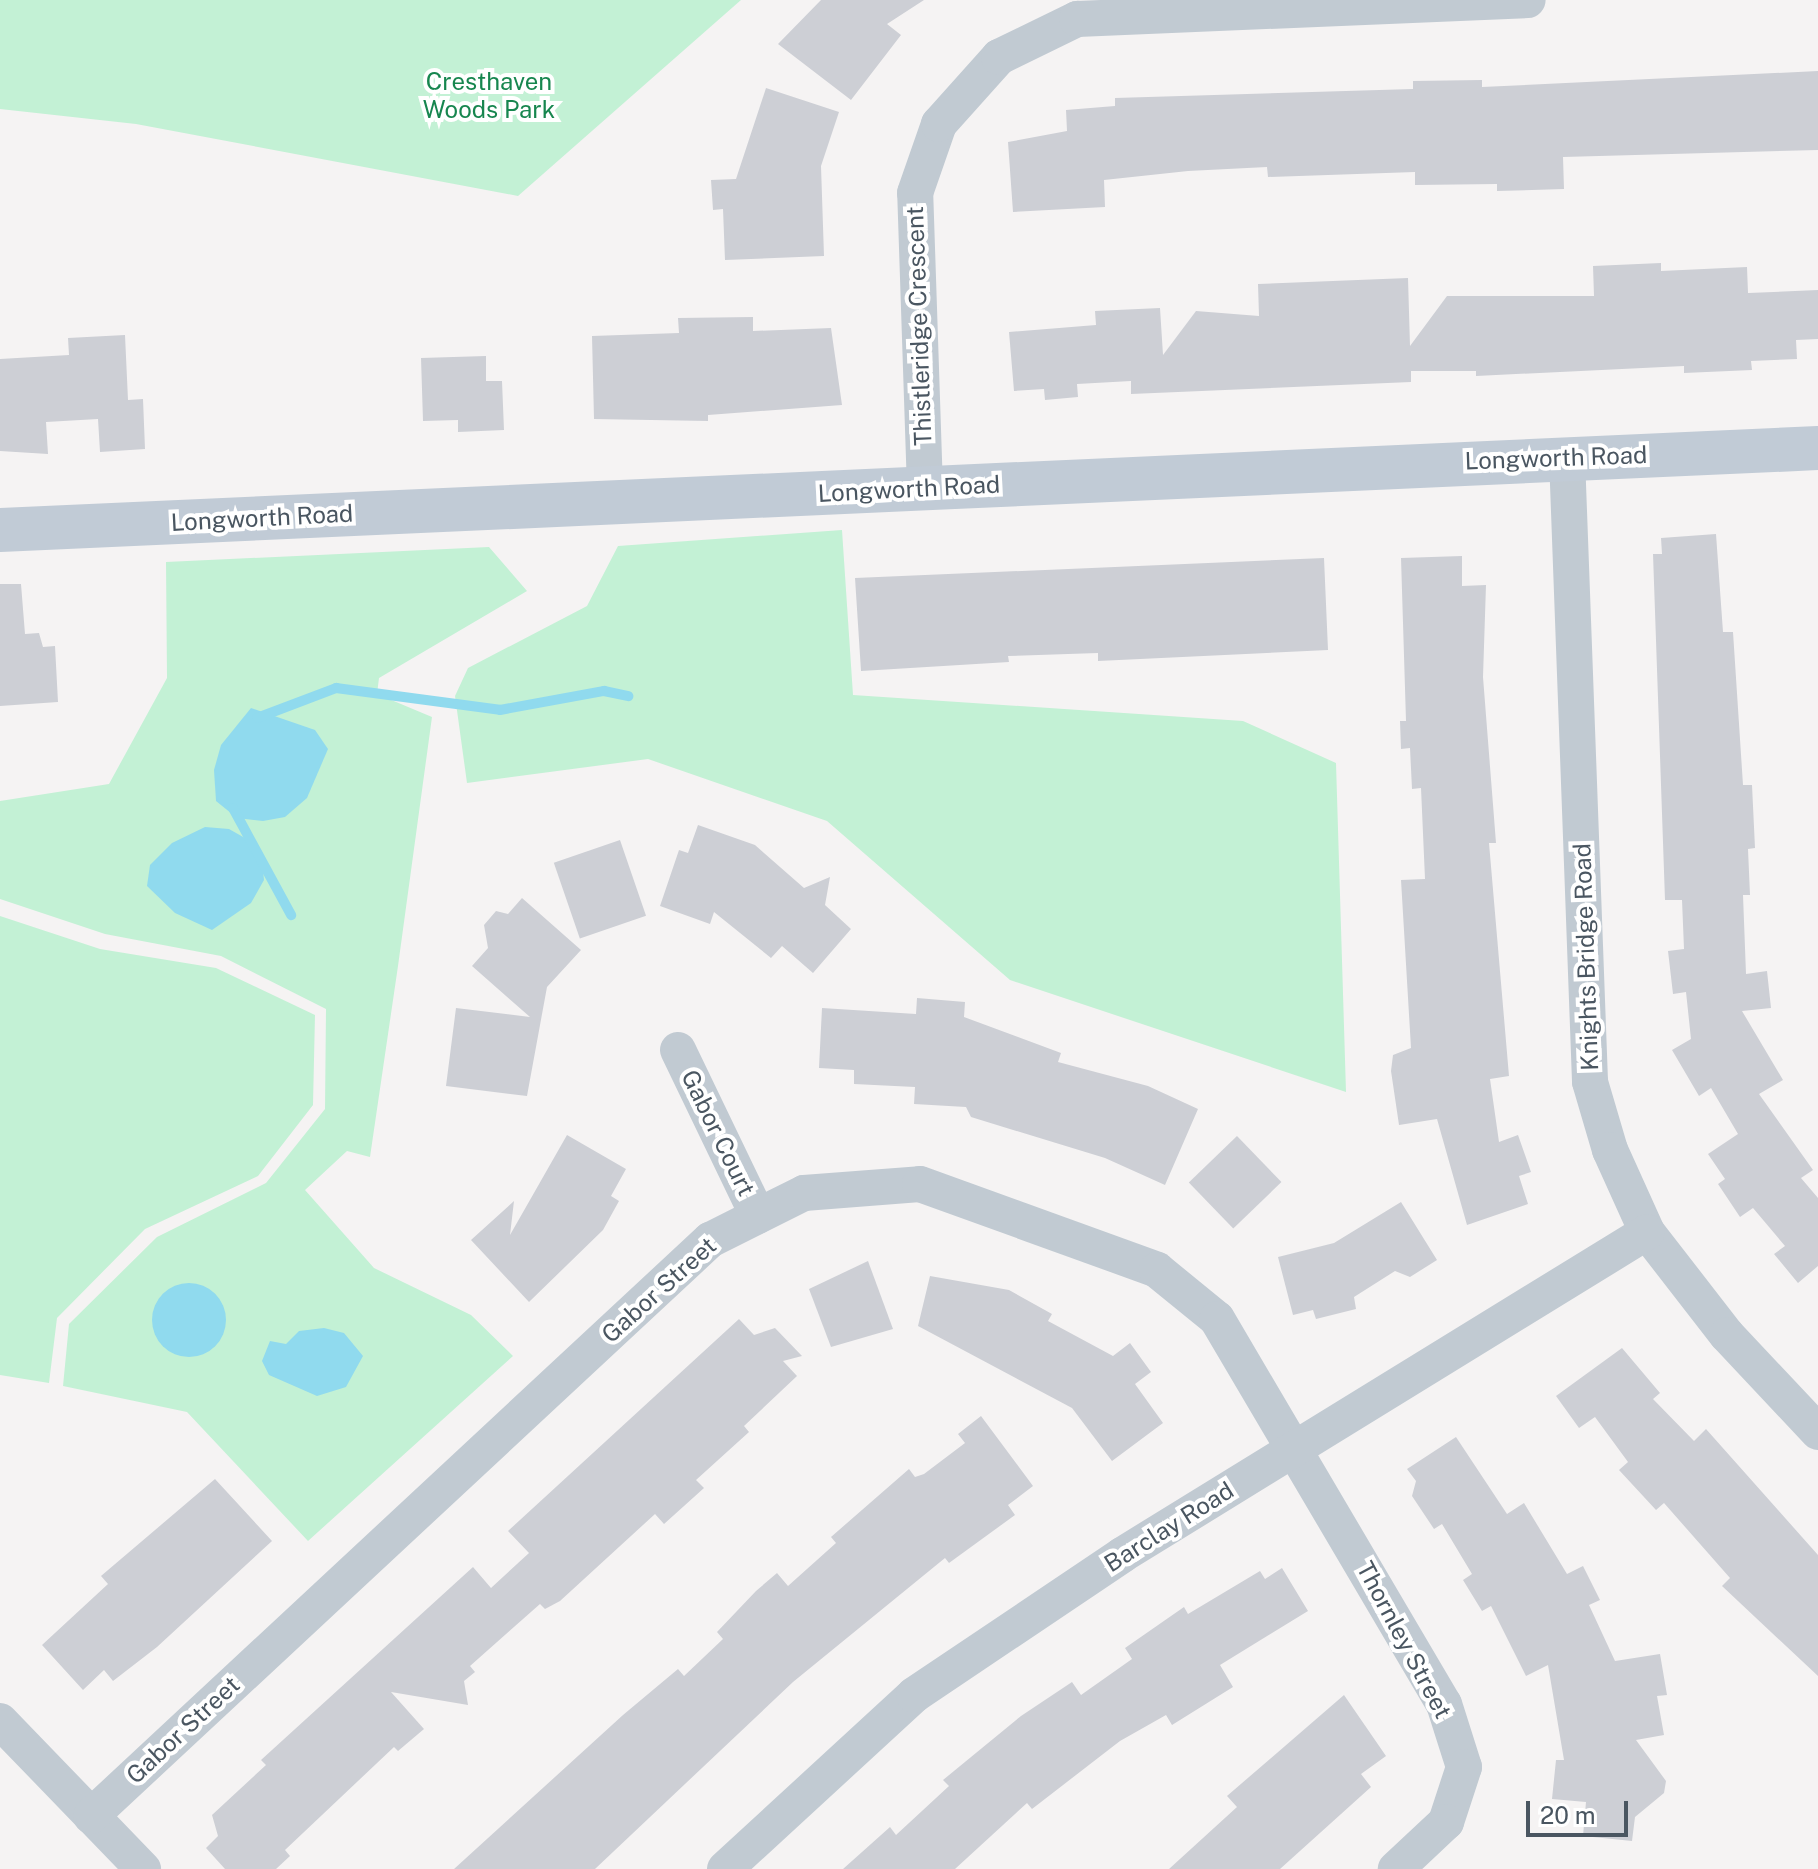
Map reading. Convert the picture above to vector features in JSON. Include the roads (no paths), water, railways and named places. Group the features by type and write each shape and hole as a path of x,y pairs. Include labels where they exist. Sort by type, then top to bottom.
{"street":[{"name":"Thistleridge Crescent","path":"925,489 915,193 939,124 999,57 1077,19 1528,0"},
{"name":"Longworth Road","path":"0,530 1818,448"},
{"name":"Knights Bridge Road","path":"1567,457 1590,1082 1610,1150 1647,1232 1727,1335 1818,1432"},
{"name":"Gabor Court","path":"678,1050 758,1216"},
{"name":"Gabor Street","path":"91,1816 710,1240 804,1193 920,1184 1157,1270 1217,1319 1296,1448"},
{"name":"Barclay Road","path":"725,1869 914,1695 1296,1448 1647,1232"},
{"name":"Thornley Street","path":"1296,1448 1444,1704 1464,1767 1446,1822 1396,1869"},
{"path":"0,1721 143,1869"}],"water":[{"path":"251,708 315,730 328,749 307,798 285,817 263,821 237,818 216,801 214,770 221,745"},
{"path":"205,827 229,829 252,842 262,861 264,880 251,903 212,930 175,913 147,886 150,865 172,843"},
{"path":"189,1283 203,1286 215,1294 223,1306 226,1320 223,1334 215,1346 203,1354 189,1357 175,1354 163,1346 155,1334 152,1320 155,1306 163,1294 175,1286"},
{"path":"324,1328 344,1333 363,1356 346,1387 317,1396 269,1375 262,1361 270,1341 286,1344 299,1331"}],"waterway":[{"path":"257,718 336,688 500,710 604,691 628,696"},
{"path":"233,808 291,915"}],"park label":[{"name":"Cresthaven Woods Park","path":"489,96"}]}
